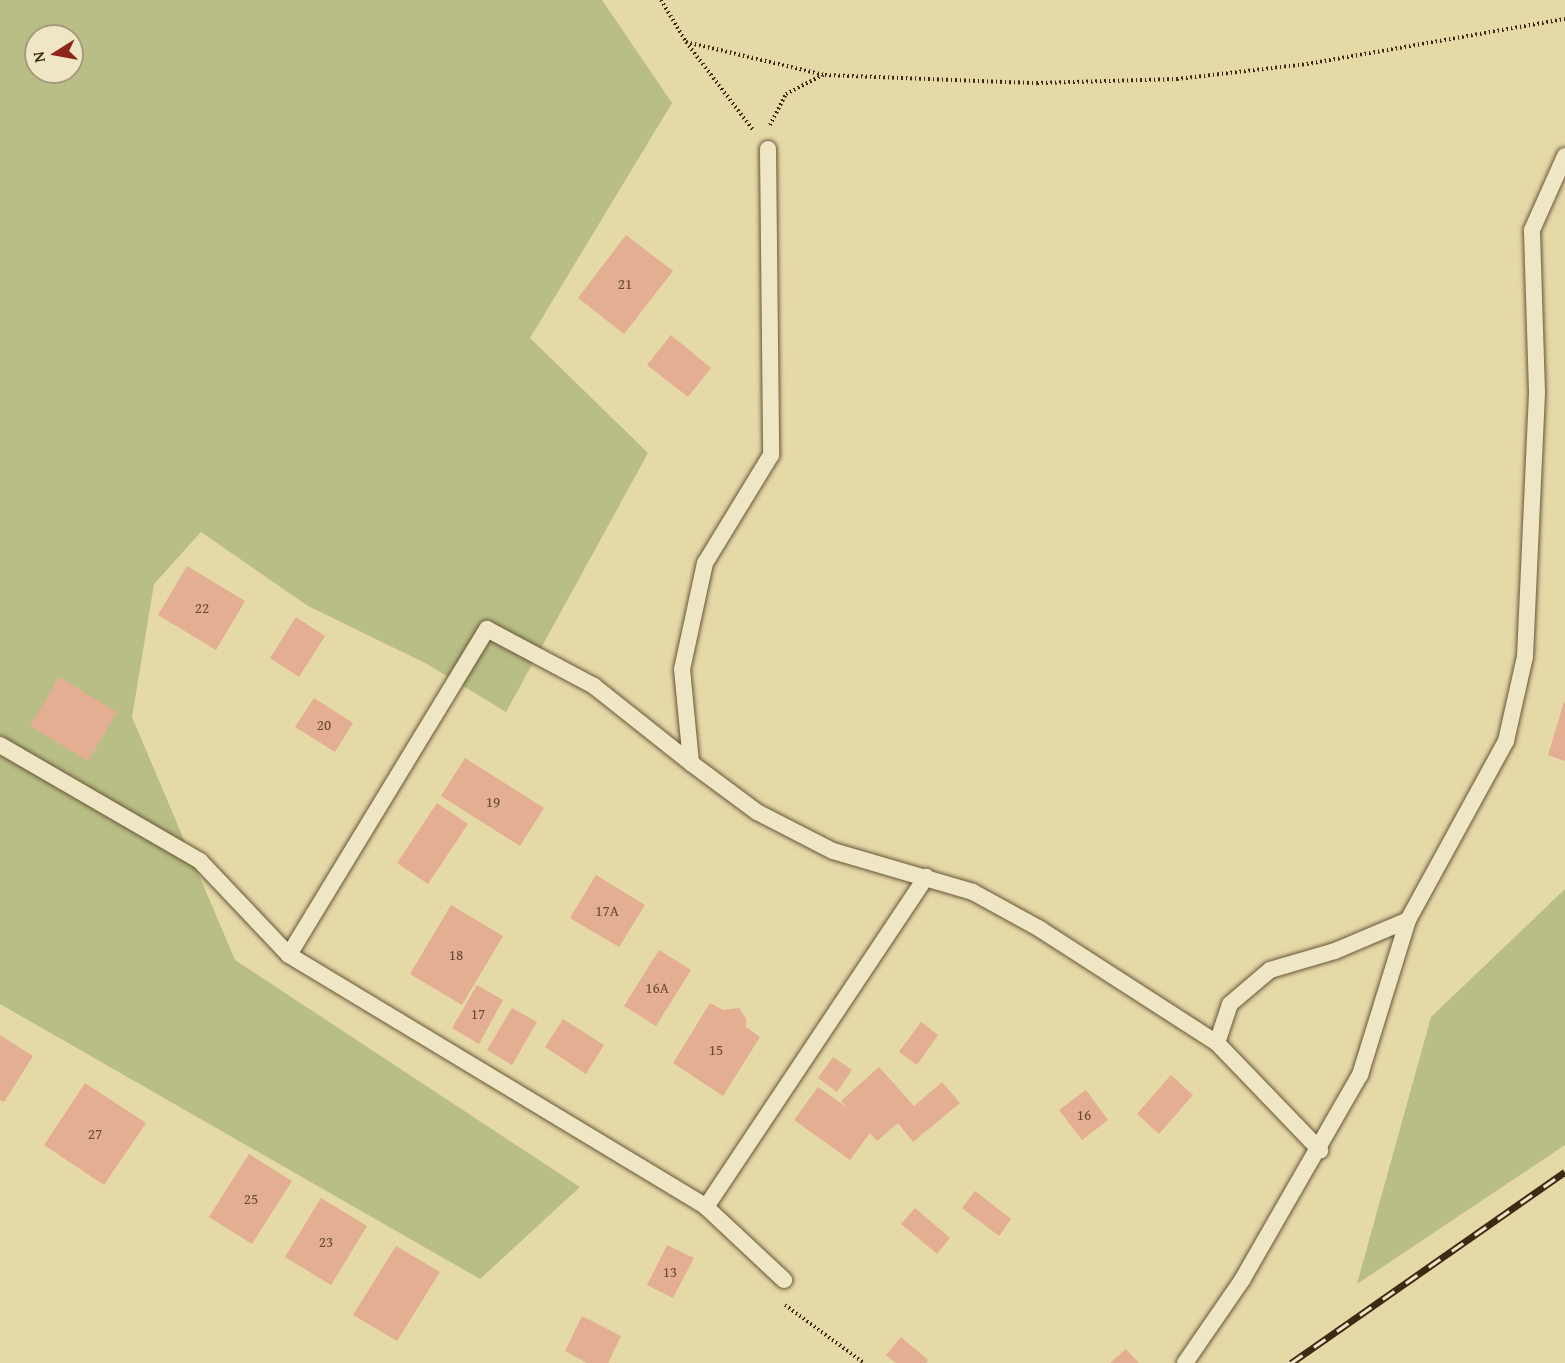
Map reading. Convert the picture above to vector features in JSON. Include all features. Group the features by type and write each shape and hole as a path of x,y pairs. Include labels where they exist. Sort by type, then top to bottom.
{"lane":[{"path":"691,764 682,669 705,563 771,455 768,149"},
{"path":"1185,1363 1242,1280 1320,1150 1360,1075 1408,920 1506,741 1525,657 1537,392 1532,230 1565,156"},
{"path":"289,955 487,629 594,686 691,764 756,812 833,851 973,892 1040,929 1217,1043 1320,1150"},
{"path":"0,745 201,861 289,955 706,1207 784,1280"},
{"path":"706,1207 926,877"},
{"path":"1217,1043 1230,1004 1270,970 1335,951 1408,920"}],"path":[{"path":"661,0 687,42 768,149"},
{"path":"687,42 825,75 1037,83 1177,79 1307,64 1565,19"},
{"path":"768,149 768,132 786,94 825,75"},
{"path":"784,1280 780,1301 864,1363"}],"green space":[{"path":"0,0 602,0 672,103 530,338 648,453 506,712 427,664 308,606 201,532 154,584 132,717 235,960 580,1187 480,1279 0,1004"},
{"path":"1565,889 1565,1145 1357,1284 1431,1017"}],"building":[{"path":"626,235 673,271 624,334 578,298"},
{"path":"671,335 711,368 688,397 647,365"},
{"path":"187,566 245,601 216,650 158,615"},
{"path":"296,617 325,636 299,677 270,658"},
{"path":"59,677 117,712 88,761 30,726"},
{"path":"314,698 353,723 335,752 295,727"},
{"path":"1565,702 1565,761 1548,755"},
{"path":"465,758 544,808 520,846 441,796"},
{"path":"437,803 468,824 428,884 397,863"},
{"path":"596,875 645,905 619,947 570,918"},
{"path":"451,905 503,936 462,1005 410,974"},
{"path":"659,950 691,970 656,1026 624,1006"},
{"path":"477,985 503,1000 479,1044 452,1028"},
{"path":"710,1003 723,1010 739,1008 746,1018 746,1027 760,1037 723,1096 673,1063"},
{"path":"512,1008 537,1022 512,1065 487,1050"},
{"path":"563,1019 604,1045 586,1074 545,1047"},
{"path":"921,1022 938,1035 917,1065 899,1052"},
{"path":"0,1035 33,1056 4,1102 0,1100"},
{"path":"833,1057 852,1070 837,1092 818,1078"},
{"path":"879,1067 914,1106 942,1082 960,1103 913,1142 898,1123 877,1141 870,1133 850,1160 794,1120 818,1087 848,1108 841,1101"},
{"path":"1171,1075 1193,1095 1159,1134 1137,1114"},
{"path":"85,1083 146,1123 104,1185 44,1145"},
{"path":"1086,1090 1108,1120 1082,1140 1059,1110"},
{"path":"249,1154 292,1181 252,1244 209,1217"},
{"path":"975,1191 1011,1219 999,1236 962,1208"},
{"path":"321,1198 367,1226 331,1285 285,1257"},
{"path":"915,1208 950,1238 937,1254 901,1224"},
{"path":"667,1245 694,1258 673,1298 647,1285"},
{"path":"396,1246 440,1272 397,1341 353,1315"},
{"path":"582,1316 621,1336 608,1363 587,1363 565,1351"},
{"path":"901,1337 928,1360 926,1363 896,1363 886,1355"},
{"path":"1126,1349 1139,1363 1110,1363"}],"railway":[{"path":"1291,1363 1565,1172"}]}
